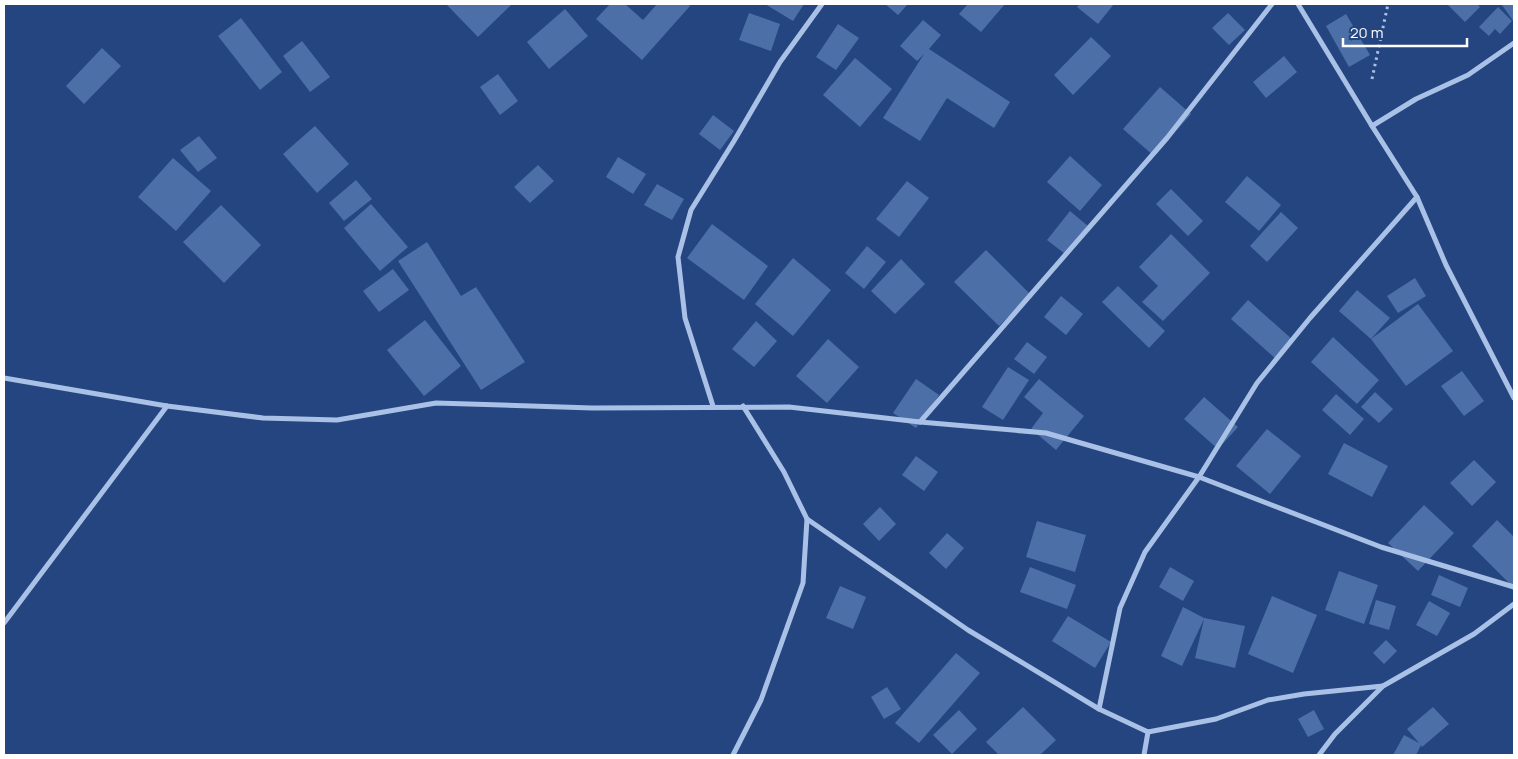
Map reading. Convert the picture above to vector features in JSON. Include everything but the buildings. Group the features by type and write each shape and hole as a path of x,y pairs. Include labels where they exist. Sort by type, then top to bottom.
{"street":[{"path":"713,406 685,318 678,257 691,210 780,62 822,4"},
{"path":"920,422 1167,138 1272,4"},
{"path":"1298,4 1417,197 1446,265 1514,398"},
{"path":"1372,126 1416,99 1468,75 1514,43"},
{"path":"1099,709 1120,608 1145,552 1199,477 1257,384 1310,318 1417,197"},
{"path":"4,378 167,406 263,418 337,420 436,402 592,408 743,406 789,407 1046,434 1199,477 1381,547 1514,587"},
{"path":"4,623 167,406"},
{"path":"743,406 784,472 807,519 968,630 1099,709 1148,732 1216,719 1268,700 1304,694 1383,686"},
{"path":"733,755 761,700 803,583 807,519"},
{"path":"1319,755 1335,734 1383,686 1474,634 1514,604"},
{"path":"1144,755 1148,732"}],"path":[{"path":"1365,113 1388,4"}]}
